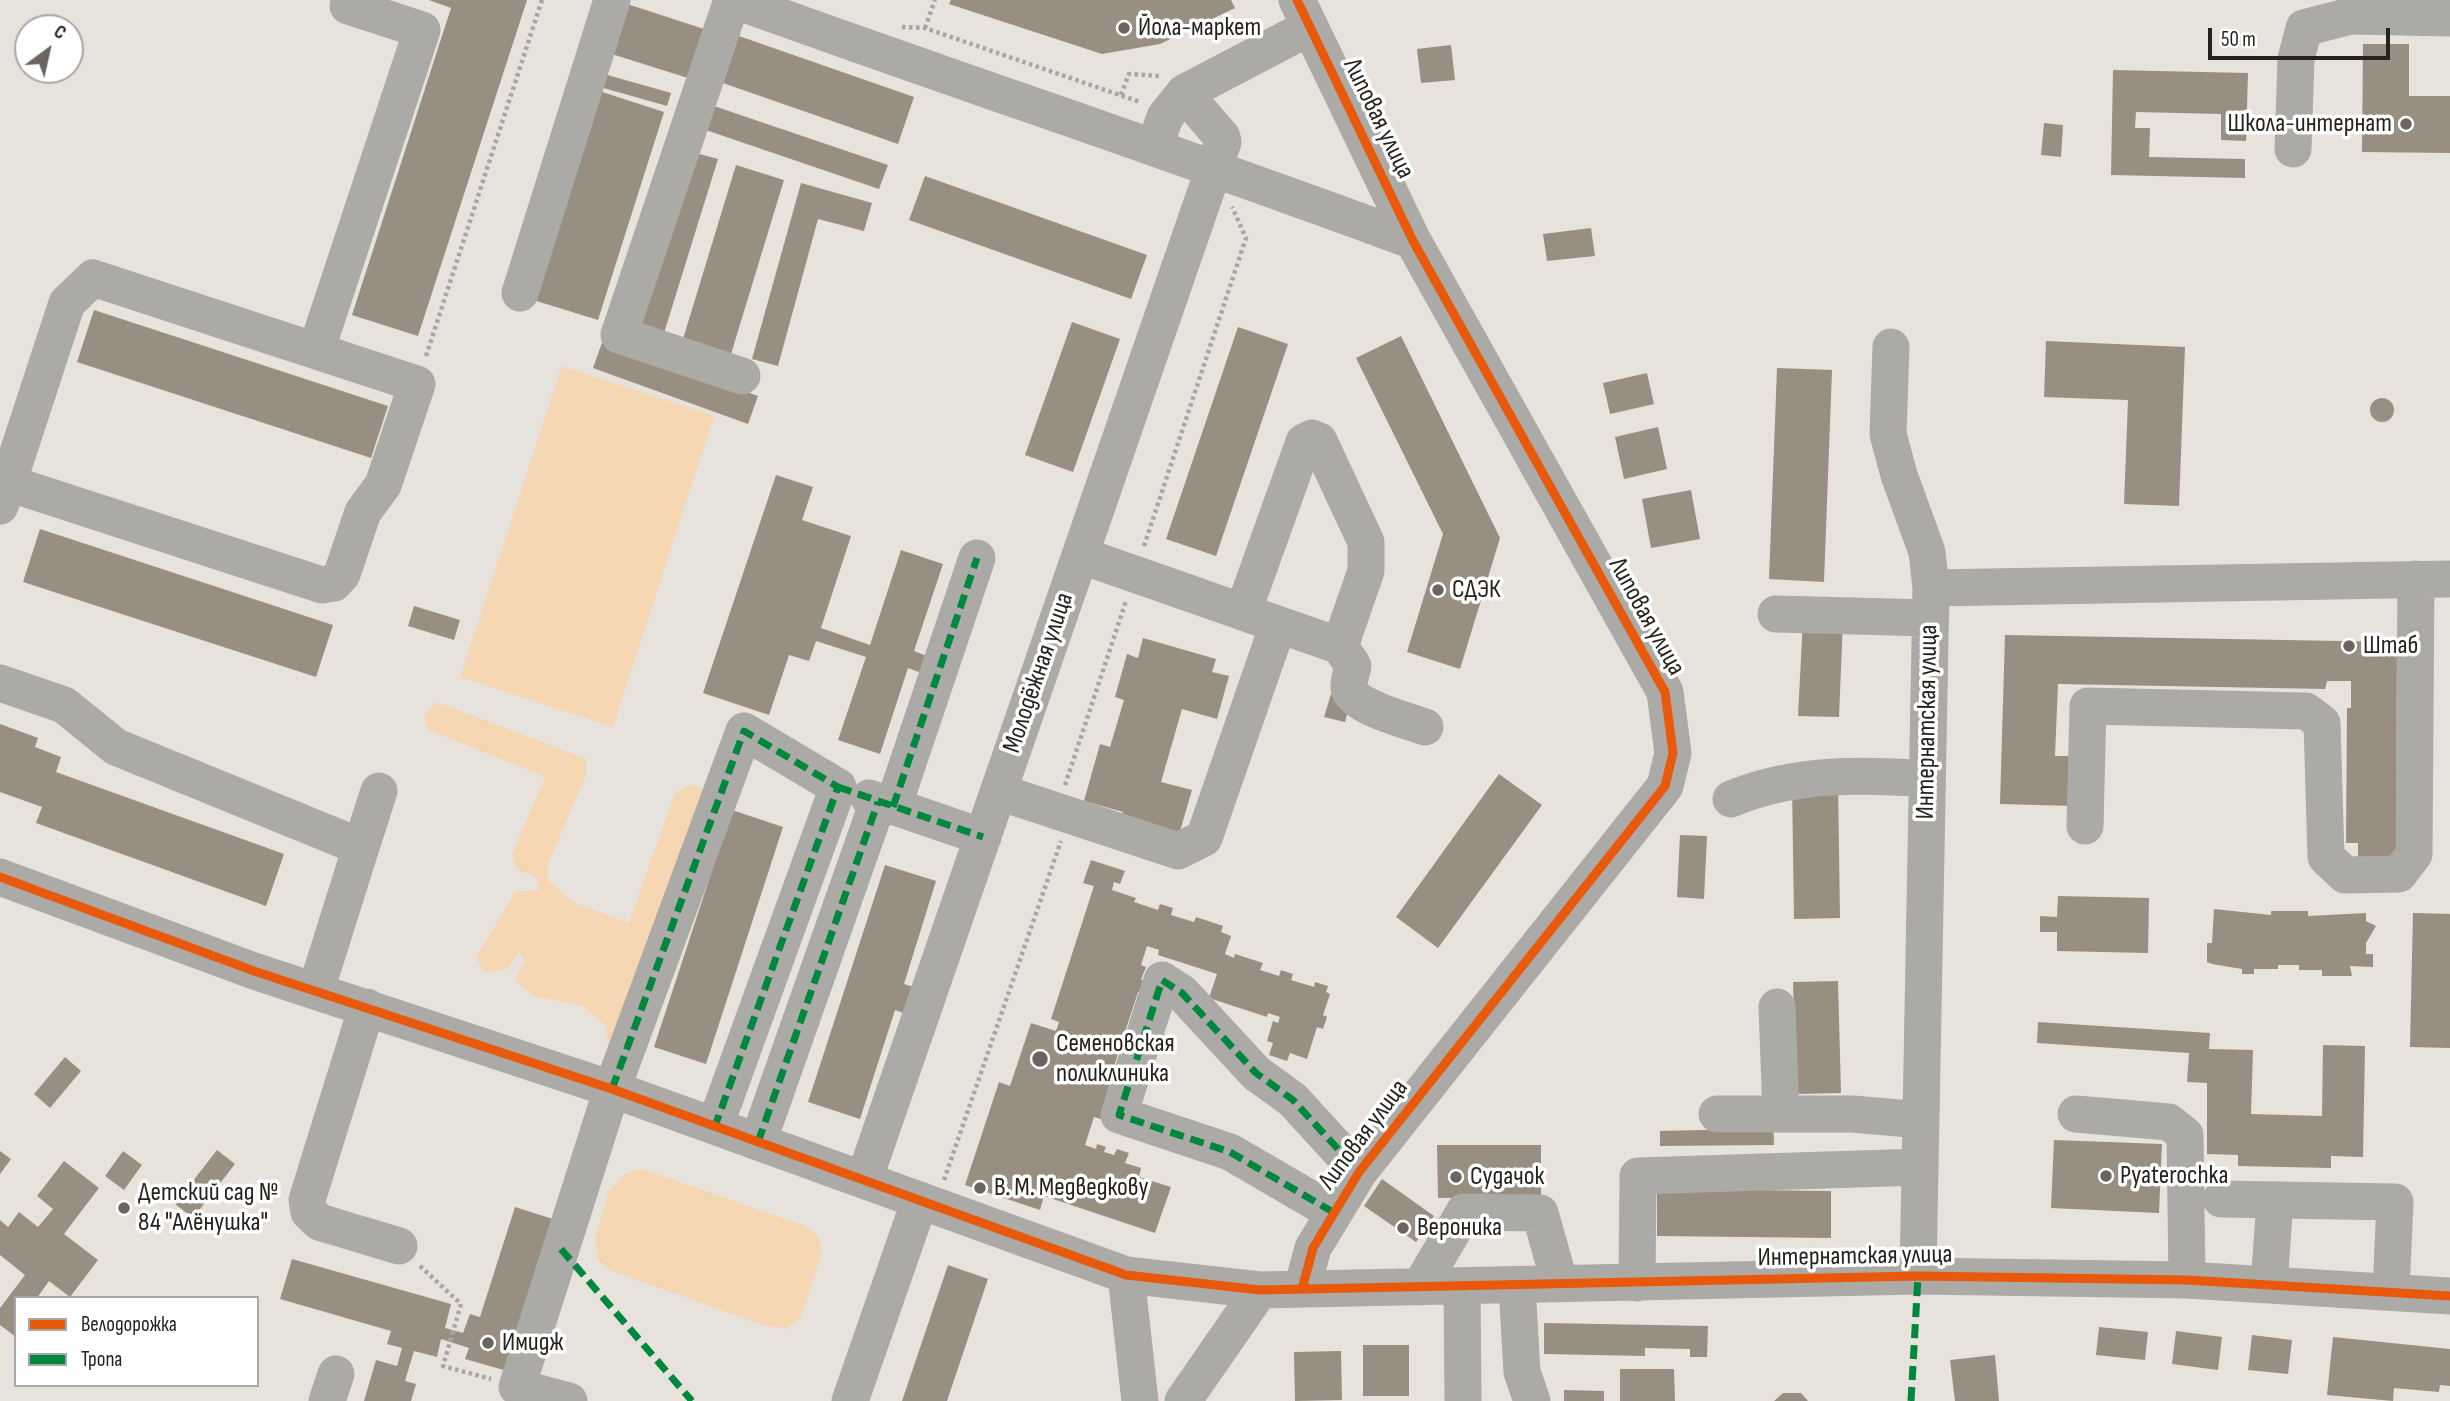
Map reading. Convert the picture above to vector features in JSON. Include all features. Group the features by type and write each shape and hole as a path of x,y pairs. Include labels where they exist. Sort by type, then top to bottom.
{"street":[{"path":"316,351 422,30 348,6 350,0"},
{"path":"520,293 612,0"},
{"path":"742,376 619,335 733,0 902,61 1168,119 1215,167 1413,241"},
{"path":"1168,119 1304,14"},
{"name":"Липовая улица","path":"1302,1289 1313,1248 1359,1172 1665,786 1673,753 1665,692 1413,241 1304,14"},
{"path":"2293,149 2295,59 2304,29 2350,16 2450,18"},
{"name":"Молодёжная улица","path":"864,1180 1215,167 1222,137 1168,119"},
{"path":"93,278 316,351 417,384 383,485 363,512 342,574 334,583 322,585 4,494 67,303 93,278"},
{"name":"Интернатская улица","path":"1891,347 1888,434 1899,475 1927,552 1930,603 1918,1276"},
{"path":"1243,612 1304,442 1312,438 1319,441 1366,542 1366,571 1340,646"},
{"path":"1080,555 1340,646 1353,666 1348,687 1353,696 1366,706 1426,727"},
{"path":"758,1142 977,558"},
{"path":"2085,826 2088,706 2306,710 2322,723 2326,857 2345,875 2399,874 2414,854 2433,579"},
{"name":"Интернатская улица","path":"1930,603 2433,579"},
{"path":"1776,614 1930,603"},
{"path":"999,792 1178,851 1204,838 1278,625"},
{"path":"0,683 64,705 116,747 361,847"},
{"path":"569,1401 517,1387 612,1089 744,731 838,787 983,837"},
{"path":"1731,799 1763,786 1795,779 1888,776 1927,779"},
{"path":"715,1126 838,787"},
{"path":"316,989 379,791"},
{"name":"Интернатская улица","path":"0,877 254,971 316,989 612,1089 1126,1275 1260,1290 1918,1276 2187,1280 2450,1296"},
{"path":"1333,1212 1230,1153 1119,1115 1162,980 1182,993 1256,1073 1293,1100 1359,1172"},
{"path":"1777,1006 1781,1114"},
{"path":"367,1007 307,1200 309,1212 319,1222 399,1246"},
{"path":"1717,1114 1853,1114 1921,1120"},
{"path":"2076,1114 2169,1122 2185,1135 2187,1280"},
{"path":"1637,1283 1638,1176 1920,1167"},
{"path":"2221,1199 2395,1202 2391,1293"},
{"path":"2269,1285 2275,1200"},
{"path":"850,1401 928,1202"},
{"path":"1420,1287 1464,1212 1540,1213 1560,1284"},
{"path":"1126,1275 1140,1401"},
{"path":"1517,1285 1522,1372 1532,1401"},
{"path":"1462,1286 1462,1401"},
{"path":"1184,1401 1260,1290"}],"path":[{"path":"417,384 542,0"},
{"path":"925,28 934,0"},
{"path":"898,27 925,28 1154,107 1168,119"},
{"path":"928,1202 1062,840 1056,811 1246,238 1215,167"},
{"path":"399,1246 461,1304 443,1366 517,1387"}],"shaded area":[{"path":"562,366 714,416 613,727 460,677"},
{"path":"437,702 586,759 586,775 548,864 548,880 573,902 629,923 675,793 693,784 710,794 618,1041 608,1043 606,1026 583,1006 533,996 515,981 525,961 519,952 507,969 485,973 476,958 515,892 539,890 537,878 517,869 512,855 545,777 427,729 425,714"},
{"path":"642,1169 805,1226 819,1237 822,1253 800,1319 786,1329 763,1325 609,1270 598,1260 595,1239 608,1192 625,1174"}],"building":[{"path":"429,0 527,0 418,336 352,315 451,8"},
{"path":"615,0 707,30 691,79 599,50"},
{"path":"951,0 1231,0 1235,8 1160,44 1102,54 949,4"},
{"path":"736,35 914,97 898,144 720,82"},
{"name":"Школа-интернат","path":"2363,44 2409,44 2409,96 2450,96 2450,153 2362,152"},
{"path":"1451,45 1455,80 1421,83 1417,49"},
{"path":"2113,70 2248,73 2246,141 2221,140 2221,114 2136,112 2135,128 2150,128 2149,157 2245,159 2245,178 2111,175"},
{"path":"597,72 671,93 667,106 593,85"},
{"path":"596,90 664,112 598,320 530,299"},
{"path":"702,102 888,165 879,189 694,126"},
{"path":"2044,123 2063,125 2061,157 2041,155"},
{"path":"692,152 718,159 664,333 639,326"},
{"path":"736,165 784,180 731,354 683,339"},
{"path":"925,176 1147,255 1131,299 909,220"},
{"path":"801,183 872,203 864,231 818,219 778,366 752,359"},
{"path":"1591,228 1595,256 1547,261 1543,234"},
{"path":"94,310 388,406 371,458 77,362"},
{"path":"1072,322 1120,339 1073,472 1025,455"},
{"path":"1238,327 1288,344 1216,556 1166,539"},
{"path":"1401,336 1500,538 1460,669 1407,652 1443,534 1356,358"},
{"path":"603,340 758,396 748,424 593,368"},
{"path":"2046,341 2185,347 2179,506 2124,504 2128,400 2044,397"},
{"path":"1777,368 1832,370 1824,582 1769,579"},
{"path":"1647,373 1654,404 1610,414 1603,383"},
{"path":"2382,398 2393,405 2394,410 2387,421 2382,422 2371,415 2370,410 2377,399"},
{"path":"1658,427 1667,469 1624,479 1615,437"},
{"path":"776,475 813,487 802,520 851,536 821,628 870,645 901,550 943,564 914,651 927,656 921,673 908,668 880,754 838,740 866,657 816,641 809,661 789,655 769,715 703,693"},
{"path":"1691,490 1700,539 1651,548 1642,499"},
{"path":"40,529 333,625 316,677 23,582"},
{"path":"414,606 460,620 454,640 408,626"},
{"path":"1803,619 1843,621 1839,717 1798,716"},
{"path":"2005,635 2397,642 2396,859 2358,858 2358,843 2346,843 2347,708 2351,708 2351,681 2327,681 2325,689 2058,684 2055,756 2076,756 2074,806 2000,804"},
{"path":"1143,638 1216,659 1212,672 1229,676 1217,719 1182,709 1161,782 1192,790 1178,838 1120,821 1123,812 1084,801 1100,744 1110,747 1124,700 1115,697 1127,654 1138,658"},
{"path":"1331,694 1351,699 1345,722 1324,717"},
{"path":"0,724 38,738 35,747 61,757 56,772 284,854 266,906 36,823 42,807 0,792"},
{"path":"1499,774 1542,805 1438,948 1396,917"},
{"path":"1838,783 1840,918 1794,919 1792,784"},
{"path":"732,810 783,827 706,1064 654,1047"},
{"path":"1680,835 1707,836 1704,899 1677,897"},
{"path":"1091,860 1125,871 1120,884 1114,882 1112,890 1136,898 1134,902 1158,910 1160,904 1173,908 1171,915 1194,922 1196,917 1223,926 1221,932 1231,936 1225,954 1234,958 1235,954 1263,963 1260,970 1279,976 1281,970 1293,974 1291,980 1314,987 1315,982 1328,986 1326,992 1330,994 1323,1015 1327,1017 1323,1029 1317,1027 1307,1059 1290,1053 1287,1061 1269,1055 1273,1043 1267,1041 1273,1021 1278,1023 1280,1017 1268,1013 1267,1017 1209,998 1217,974 1158,955 1159,950 1147,946 1141,965 1146,967 1141,980 1145,981 1142,992 1138,992 1125,1032 1131,1034 1124,1056 1118,1054 1114,1066 1109,1064 1104,1080 1110,1082 1107,1093 1113,1095 1104,1120 1094,1117 1085,1145 1096,1149 1097,1144 1106,1147 1104,1152 1114,1155 1117,1149 1129,1153 1125,1163 1141,1168 1139,1177 1171,1187 1155,1233 1044,1196 1040,1210 965,1185 999,1082 1010,1086 1031,1023 1056,1031 1059,1022 1051,1019 1094,886 1083,883"},
{"path":"885,865 936,881 904,984 921,989 912,1016 895,1010 860,1119 808,1102"},
{"path":"2058,896 2149,898 2148,953 2057,951 2057,932 2040,932 2040,916 2057,917"},
{"path":"2214,909 2271,915 2271,911 2308,911 2308,916 2366,913 2366,921 2376,926 2366,943 2366,954 2373,954 2373,967 2350,966 2352,976 2322,976 2322,970 2299,970 2299,965 2278,965 2278,969 2254,969 2254,974 2242,974 2242,969 2212,964 2207,962 2207,943 2212,943"},
{"path":"2413,913 2450,914 2450,1048 2410,1047"},
{"path":"1838,981 1841,1093 1796,1094 1793,982"},
{"path":"2038,1022 2210,1033 2209,1049 2253,1050 2251,1114 2322,1116 2323,1045 2365,1046 2363,1157 2331,1156 2331,1168 2238,1166 2238,1155 2207,1154 2207,1083 2187,1082 2189,1053 2037,1043"},
{"path":"65,1057 81,1071 50,1108 34,1094"},
{"path":"1773,1119 1774,1145 1660,1146 1660,1131 1746,1129"},
{"name":"Pyaterochka","path":"2054,1140 2162,1144 2159,1213 2051,1208"},
{"path":"1437,1145 1541,1145 1541,1197 1438,1198"},
{"path":"217,1150 235,1164 193,1218 175,1204"},
{"path":"0,1151 11,1159 0,1174"},
{"path":"123,1151 142,1165 124,1190 105,1176"},
{"path":"64,1161 99,1188 64,1234 98,1260 71,1296 49,1281 38,1296 14,1296 14,1336 0,1325 0,1308 25,1275 0,1255 0,1220 8,1227 19,1212 38,1227 53,1209 37,1196"},
{"path":"1382,1179 1434,1216 1416,1242 1364,1206"},
{"path":"1657,1189 1831,1191 1831,1238 1657,1236"},
{"path":"515,1207 559,1221 511,1372 465,1359 469,1348 441,1339 437,1357 414,1351 405,1381 416,1384 411,1401 364,1401 376,1360 397,1366 402,1348 387,1344 391,1331 280,1299 292,1259 451,1304 445,1328 463,1333 470,1314 480,1317"},
{"path":"948,1265 988,1279 947,1401 902,1401"},
{"path":"1544,1323 1708,1326 1707,1357 1690,1357 1690,1349 1645,1348 1645,1356 1544,1354"},
{"path":"2099,1327 2148,1332 2145,1360 2096,1355"},
{"path":"2176,1331 2222,1337 2218,1370 2172,1364"},
{"path":"2252,1335 2292,1340 2288,1374 2248,1370"},
{"path":"2333,1337 2450,1349 2450,1386 2440,1385 2439,1392 2394,1388 2393,1401 2327,1395"},
{"path":"1363,1345 1409,1345 1409,1396 1363,1396"},
{"path":"1341,1351 1342,1400 1295,1401 1294,1352"},
{"path":"1995,1355 1999,1401 1955,1401 1950,1360"},
{"path":"1620,1369 1674,1369 1675,1401 1620,1401"},
{"path":"1564,1390 1604,1391 1604,1401 1564,1401"},
{"path":"1783,1393 1801,1393 1808,1401 1774,1401"}],"marked path":[{"path":"893,807 977,558"},
{"path":"612,1089 744,731 838,787 715,1126"},
{"path":"838,787 983,837"},
{"path":"758,1142 878,802"},
{"path":"1333,1212 1230,1152 1119,1115 1162,980 1182,993 1256,1073 1293,1100 1359,1172"},
{"path":"561,1249 692,1401"},
{"path":"1911,1401 1918,1276"}],"cycle path":[{"path":"1297,0 1413,241 1665,692 1673,753 1665,786 1359,1172 1313,1248 1302,1289"},
{"path":"0,877 254,971 612,1089 1126,1275 1260,1290 1918,1276 2187,1280 2450,1296"}],"place":[{"name":"Йола-маркет","path":"1124,28"},
{"name":"Школа-интернат","path":"2406,124"},
{"name":"СДЭК","path":"1438,590"},
{"name":"Штаб","path":"2349,646"},
{"name":"Семеновская поликлиника","path":"1040,1059"},
{"name":"Pyaterochka","path":"2106,1176"},
{"name":"Судачок","path":"1456,1177"},
{"name":"В. М. Медведкову","path":"980,1188"},
{"name":"Детский сад № 84 \"Алёнушка\"","path":"124,1208"},
{"name":"Вероника","path":"1403,1228"},
{"name":"Имидж","path":"488,1343"}]}
